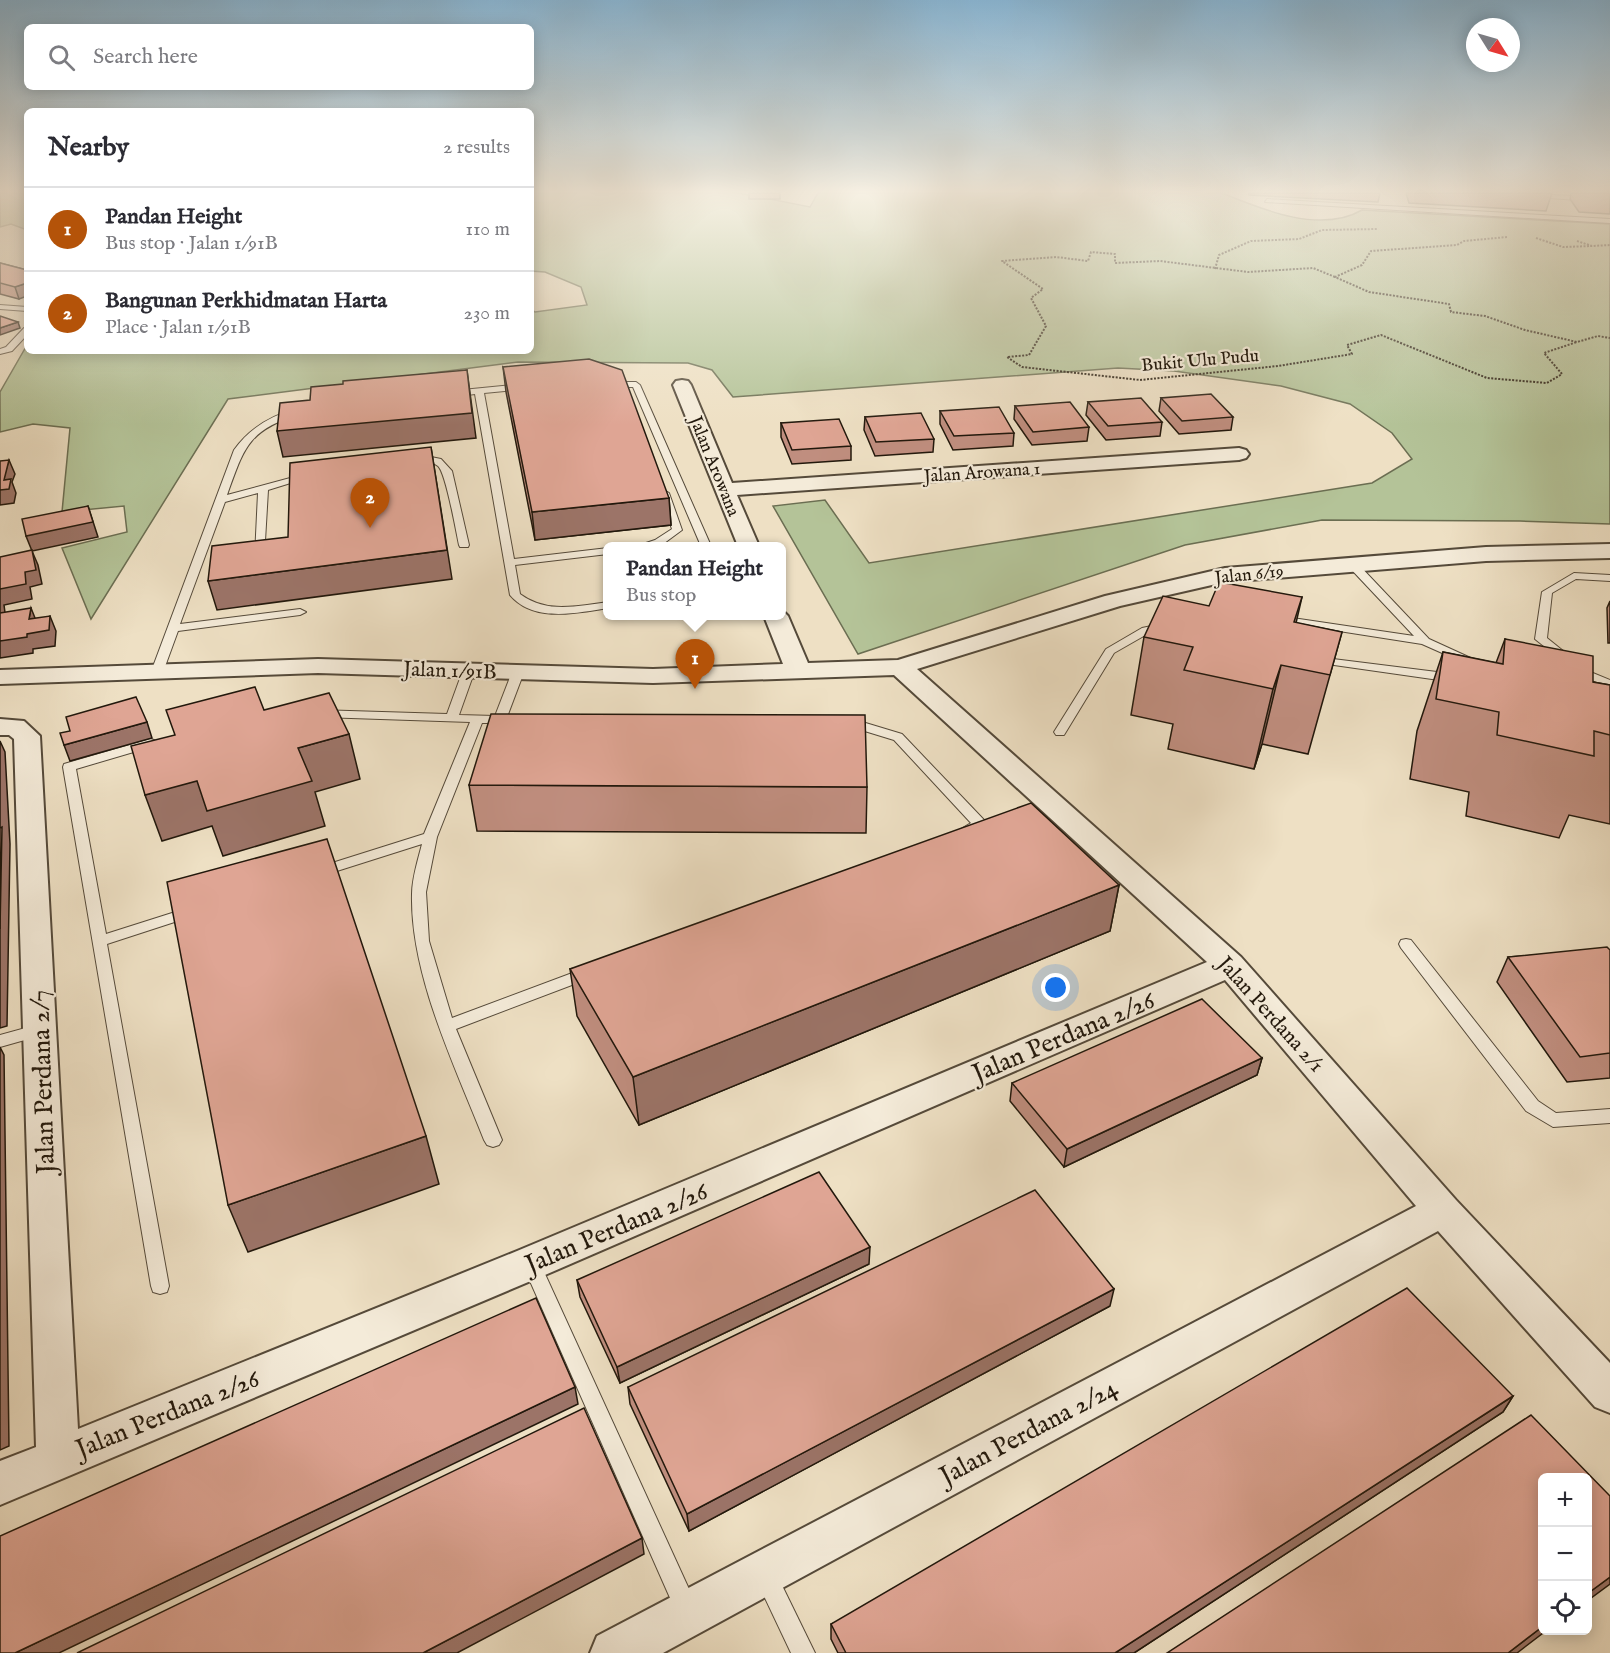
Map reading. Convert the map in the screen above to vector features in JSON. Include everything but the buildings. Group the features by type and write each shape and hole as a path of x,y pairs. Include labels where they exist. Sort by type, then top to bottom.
{"street":[{"name":"Jalan Arowana","path":"682,386 746,542"},
{"name":"Jalan Arowana 1","path":"725,490 1239,454"},
{"name":"Jalan 6/19","path":"900,667 1113,601 1225,574 1486,554 1610,551"},
{"path":"778,620 799,672"},
{"name":"Jalan 1/91B","path":"0,677 318,666 653,676 900,667"},
{"name":"Jalan Perdana 2/1","path":"900,667 1230,965 1443,1211 1610,1393"},
{"name":"Jalan Perdana 2/7","path":"0,727 15,728 27,736 58,1458"},
{"name":"Jalan Perdana 2/26","path":"0,1483 531,1263 1230,965"},
{"name":"Jalan Perdana 2/24","path":"614,1653 1396,1234 1443,1211"}],"lane":[{"path":"0,307 24,309"},
{"path":"0,352 9,349 24,333"},
{"path":"604,383 636,385 655,438 704,542"},
{"path":"444,395 535,386"},
{"path":"479,391 515,595 522,602 536,609 553,612 603,606"},
{"path":"157,672 220,500 245,439 272,421 309,409"},
{"path":"400,460 423,458 435,459 443,463 447,471 464,545"},
{"path":"220,500 315,475"},
{"path":"659,542 677,530 661,485"},
{"path":"260,557 263,487"},
{"path":"509,562 603,552"},
{"path":"1353,565 1425,641"},
{"path":"1610,578 1574,576 1547,592 1541,639 1584,673 1610,684"},
{"path":"173,628 300,612"},
{"path":"1263,616 1425,641 1479,665"},
{"path":"1060,732 1110,651 1146,630 1175,624"},
{"path":"1308,659 1461,680"},
{"path":"452,718 469,670"},
{"path":"500,720 518,672"},
{"path":"306,713 524,720"},
{"path":"477,718 430,837 419,892 422,941 447,1026 493,1140"},
{"path":"831,722 855,722 898,737 980,825 958,833"},
{"path":"159,741 69,767 159,1286"},
{"path":"305,876 430,837"},
{"path":"99,941 202,909"},
{"path":"1406,944 1532,1106 1553,1120 1610,1116"},
{"path":"447,1026 602,967"},
{"path":"0,1041 40,1030"},
{"path":"531,1263 688,1613"},
{"path":"763,1573 803,1653"}],"path":[{"name":"Bukit Ulu Pudu","path":"1015,270 1043,289 1031,298 1046,326 1029,355 1007,357 1022,367 1140,380 1278,366 1352,354 1347,345 1381,336 1487,378 1547,383 1562,374 1544,353 1598,336 1610,338"},
{"name":"Bukit Ulu Pudu","path":"1228,270 1248,272 1278,270"},
{"name":"Bukit Ulu Pudu","path":"1318,270 1369,292 1449,304 1451,312 1485,316 1525,330 1577,342"},
{"path":"1335,277 1349,270"}],"green space":[{"path":"534,270 1610,270 1610,524 1322,520 1185,545 858,654 773,506 825,500 869,563 1372,483 1412,459 1392,433 1350,404 1281,386 1174,371 1118,368 733,397 712,370 688,363 518,362 228,399 91,619 62,548 127,532 124,506 62,512 70,428 33,424 0,432 0,392 24,350 24,354 534,354 534,311 587,305 581,287 545,272"}],"place":[{"name":"Bangunan Perkhidmatan Harta","path":"370,528"},
{"name":"Pandan Height","path":"695,689"}]}
